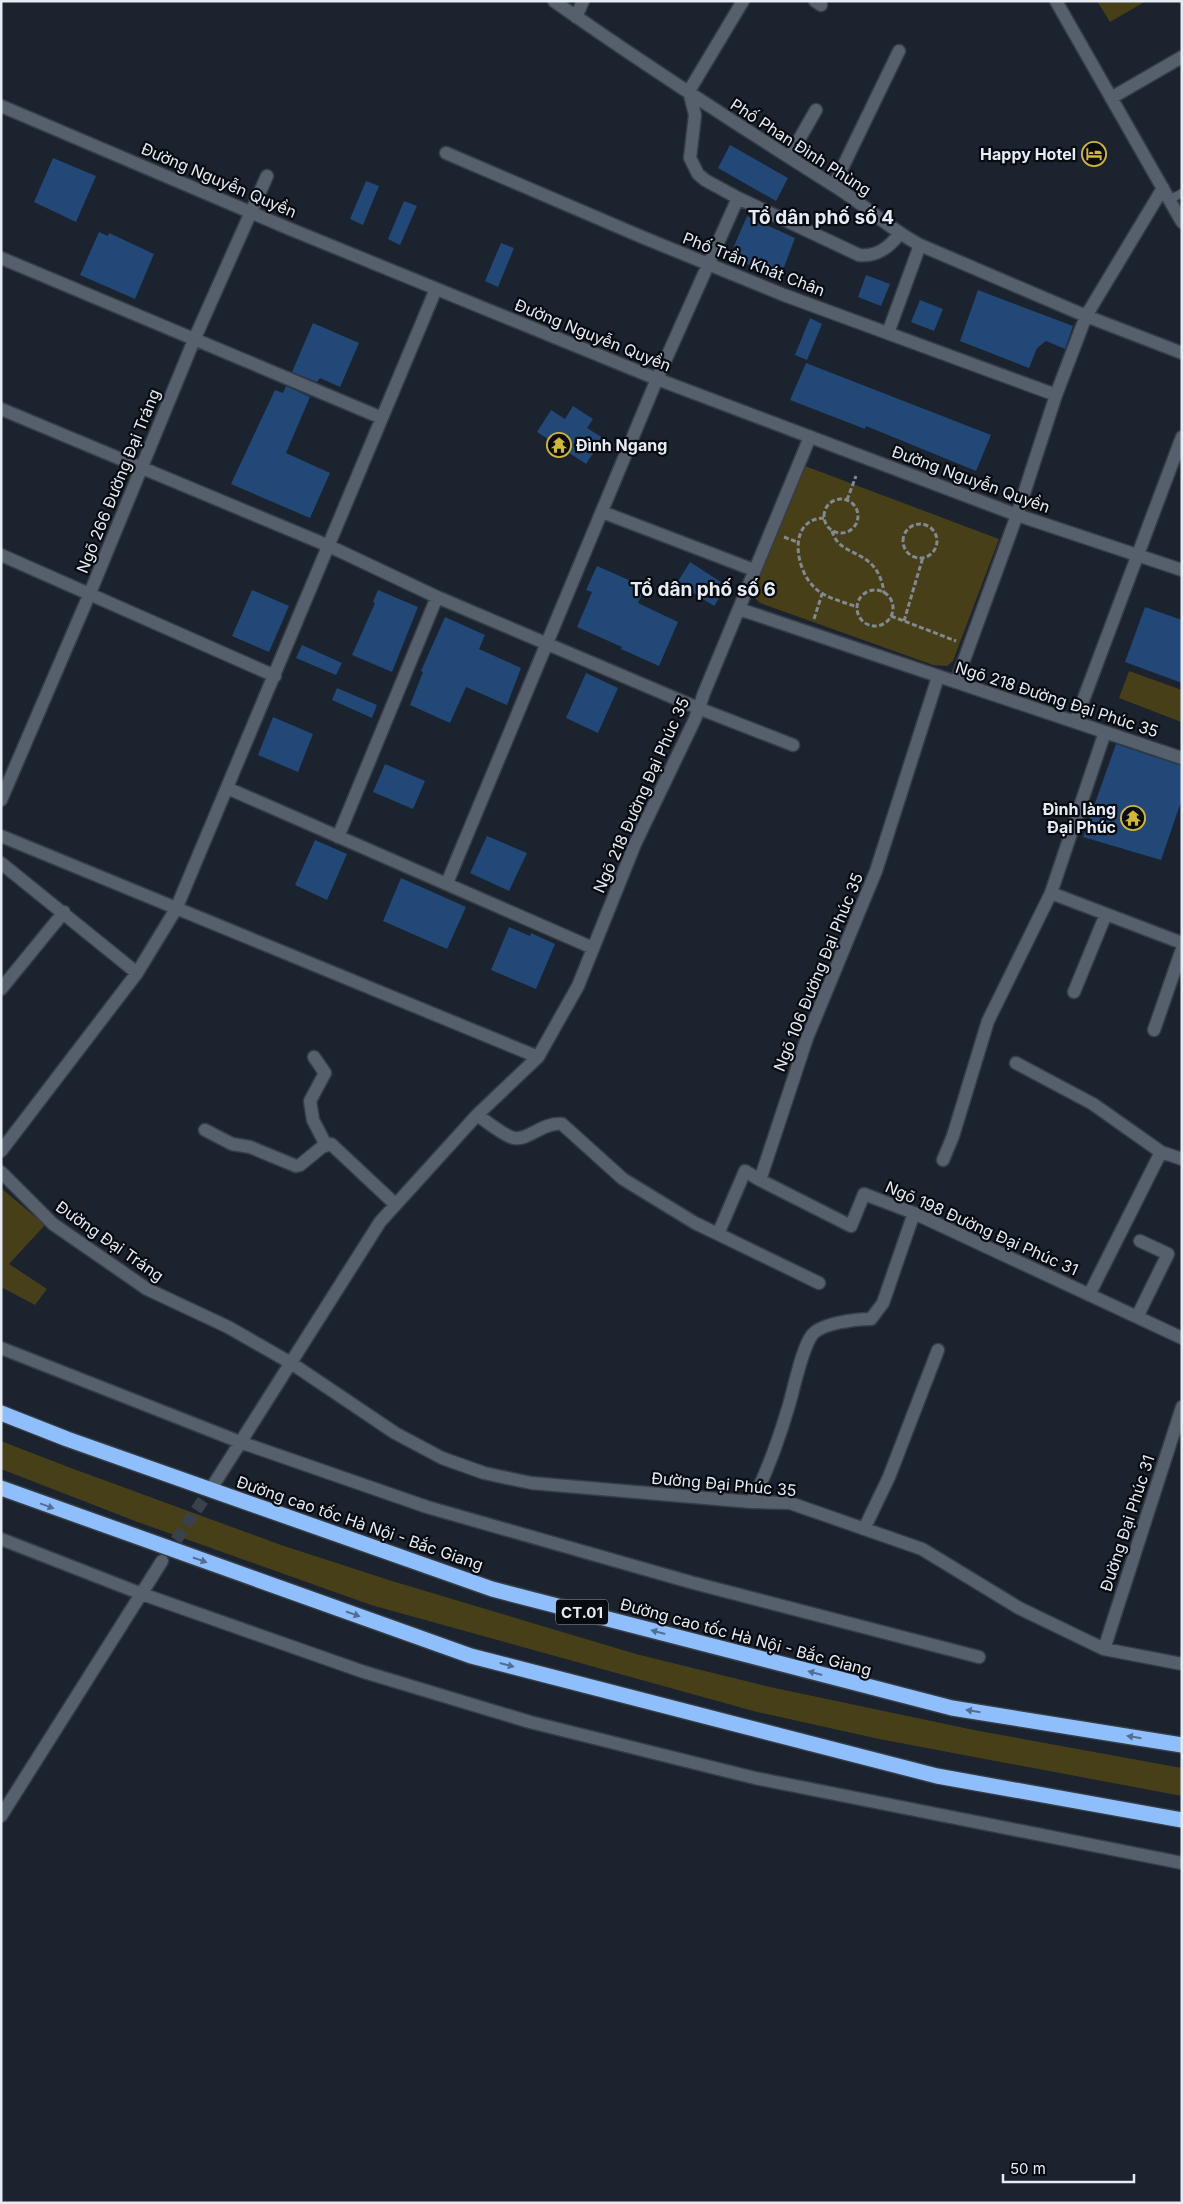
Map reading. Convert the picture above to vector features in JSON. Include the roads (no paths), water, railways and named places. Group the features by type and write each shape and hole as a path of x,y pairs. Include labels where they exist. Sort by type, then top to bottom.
{"highway":[{"name":"Đường cao tốc Hà Nội - Bắc Giang","path":"1,1413 67,1439 492,1588 952,1708 1182,1745"},
{"path":"1,1488 471,1656 938,1776 1182,1820"}],"street":[{"name":"Phố Phan Đình Phùng","path":"554,1 702,101 834,185 899,234 920,245 1086,316 1182,353"},
{"path":"576,17 584,1"},
{"path":"743,1 689,91 695,115 690,151 693,166 705,180 738,198 859,255 873,255 879,252 895,240 899,234"},
{"path":"1056,1 1182,222"},
{"path":"834,185 899,50"},
{"path":"1112,98 1182,57"},
{"name":"Đường Nguyễn Quyền","path":"1,106 436,289 657,379 1017,515 1182,570"},
{"path":"789,157 816,110"},
{"name":"Phố Trần Khát Chân","path":"446,153 709,264 1056,395"},
{"name":"Ngõ 266 Đường Đại Tráng","path":"1,800 90,593 194,340 267,176"},
{"path":"956,682 1017,515 1056,395 1086,316 1163,188"},
{"path":"446,883 657,379 738,198"},
{"path":"888,333 920,245"},
{"path":"1,258 382,418"},
{"path":"1,1151 137,973 176,909 436,289"},
{"path":"1,409 141,470 329,546 437,597 547,642 698,708 793,745"},
{"path":"739,609 810,437"},
{"path":"1075,722 1182,438"},
{"path":"602,512 754,570"},
{"path":"1,555 275,676"},
{"path":"338,837 437,597"},
{"name":"Ngõ 218 Đường Đại Phúc 35","path":"214,1484 380,1222 477,1115 538,1057 578,986 635,844 695,719 739,609 1182,758"},
{"name":"Ngõ 106 Đường Đại Phúc 35","path":"760,1180 807,1038 876,872 938,677"},
{"path":"943,1160 962,1108 988,1020 1051,893 1104,732"},
{"path":"227,788 593,948"},
{"path":"1,836 538,1057"},
{"path":"1,863 64,912 137,973"},
{"path":"1051,893 1182,943"},
{"path":"1,989 64,912"},
{"path":"1074,992 1106,914"},
{"path":"1154,1030 1182,949"},
{"path":"314,1057 326,1073 310,1101 313,1120 326,1145"},
{"path":"1016,1062 1093,1104 1161,1152 1182,1159"},
{"path":"477,1115 513,1138 522,1138 553,1123 562,1124 623,1178 695,1223 820,1283"},
{"path":"205,1130 232,1144 250,1147 296,1166 326,1145 334,1146 395,1204"},
{"path":"1089,1295 1161,1152"},
{"path":"718,1234 745,1171 760,1180"},
{"name":"Đường Đại Tráng","path":"1,1172 53,1224 147,1290 228,1327 291,1363"},
{"name":"Ngõ 198 Đường Đại Phúc 31","path":"760,1180 851,1226 864,1194 914,1214 1182,1338"},
{"path":"752,1502 779,1441 812,1335 821,1329 853,1319 870,1318 882,1303 914,1214"},
{"path":"1137,1317 1168,1254 1140,1241"},
{"path":"1,1348 240,1442 427,1508 690,1582 979,1657"},
{"path":"864,1529 889,1477 938,1350"},
{"name":"Đường Đại Phúc 35","path":"291,1363 395,1433 442,1458 484,1473 531,1483 752,1502 790,1503 922,1549 1019,1608 1104,1649 1182,1664"},
{"name":"Đường Đại Phúc 31","path":"1104,1649 1182,1407"},
{"path":"1,1539 142,1594 364,1672 530,1722 755,1778 1182,1863"},
{"path":"1,1816 162,1561"}],"lane":[{"path":"1169,200 1182,193"}],"tunnel":[{"path":"166,1555 214,1484"}],"place":[{"name":"Happy Hotel","path":"1094,154"},
{"name":"Đình Ngang","path":"559,445"},
{"name":"Đình làng Đại Phúc","path":"1133,818"}],"district":[{"name":"Tổ dân phố số 4","path":"821,217"},
{"name":"Tổ dân phố số 6","path":"703,589"}]}
